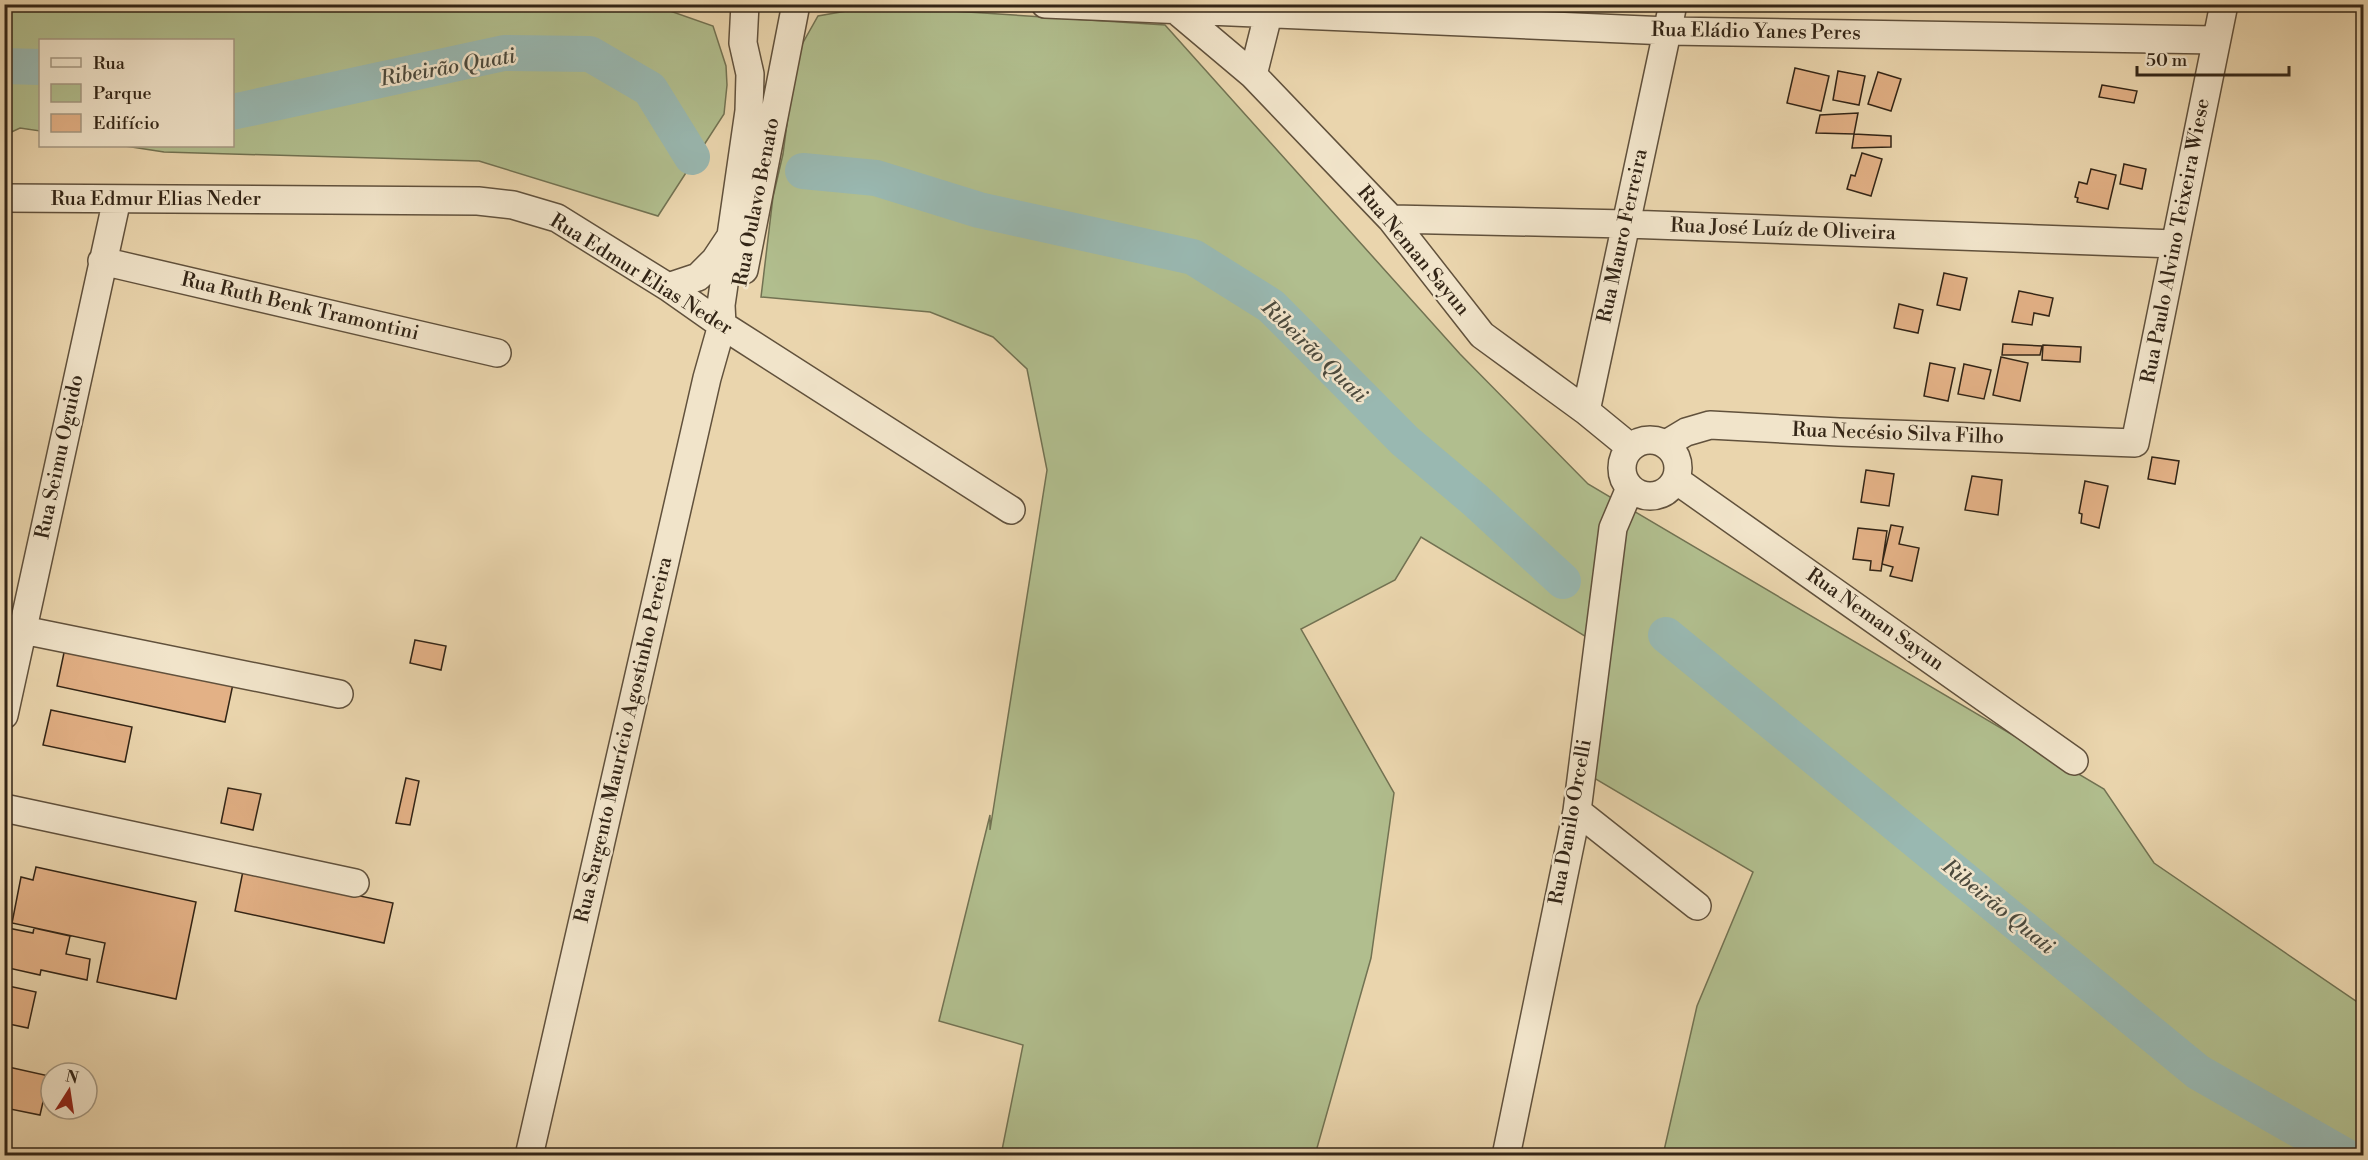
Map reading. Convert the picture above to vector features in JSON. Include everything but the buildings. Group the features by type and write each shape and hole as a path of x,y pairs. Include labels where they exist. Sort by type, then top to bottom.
{"street":[{"name":"Rua Oulavo Benato","path":"722,325 722,305 749,111 750,74 743,43 746,4"},
{"name":"Rua Oulavo Benato","path":"722,325 736,310 796,4"},
{"name":"Rua Eládio Yanes Peres","path":"1045,4 1668,31 2216,40"},
{"name":"Rua Mauro Ferreira","path":"1586,411 1673,4"},
{"name":"Rua Paulo Alvino Teixeira Wiese","path":"2135,443 2224,4"},
{"name":"Rua Neman Sayun","path":"1177,11 1253,75 1391,219 1482,335 1586,411"},
{"path":"1253,75 1268,15"},
{"name":"Rua Edmur Elias Neder","path":"4,198 478,201 513,205 557,218 668,287 722,325 1011,510"},
{"name":"Rua Seimu Oguido","path":"4,716 117,199"},
{"name":"Rua José Luíz de Oliveira","path":"1391,219 1626,224 2175,244"},
{"path":"668,287 698,277 715,260 732,236"},
{"name":"Rua Ruth Benk Tramontini","path":"102,261 497,353"},
{"name":"Rua Sargento Maurício Agostinho Pereira","path":"529,1155 704,390 722,325"},
{"path":"1586,411 1630,447"},
{"name":"Rua Necésio Silva Filho","path":"1666,444 1686,432 1710,425 2135,443"},
{"path":"1645,440 1666,444 1675,454 1678,462 1676,480 1664,493 1655,496 1646,496 1629,488 1622,472 1622,462 1630,447 1645,440"},
{"name":"Rua Neman Sayun","path":"1676,480 2074,761"},
{"name":"Rua Danilo Orcelli","path":"1506,1155 1577,811 1613,528 1629,488"},
{"path":"23,630 339,694"},
{"path":"4,808 355,883"},
{"path":"1577,811 1697,906"}],"green space":[{"path":"5,4 653,5 713,26 726,66 724,114 658,216 479,161 164,152 132,147 234,147 234,39 39,39 39,131 20,128 5,135"},
{"path":"875,6 1165,25 1460,354 1588,484 2104,789 2154,863 2363,1006 2363,1155 1663,1155 1697,1006 1753,872 1577,768 1608,650 1421,537 1395,580 1301,629 1394,793 1371,958 1315,1155 1001,1155 1023,1045 939,1021 990,815 990,830 1047,470 1027,369 993,337 930,312 761,297 773,197 783,154 796,55 818,16"}],"waterway":[{"name":"Ribeirão Quati","path":"234,112 504,53 590,54 650,89 692,157"},
{"name":"Ribeirão Quati","path":"4,66 39,67"},
{"name":"Ribeirão Quati","path":"803,171 876,178 979,210 1193,257 1271,306 1405,441 1475,500 1563,581"},
{"name":"Ribeirão Quati","path":"1666,635 2198,1072 2345,1156"}]}
